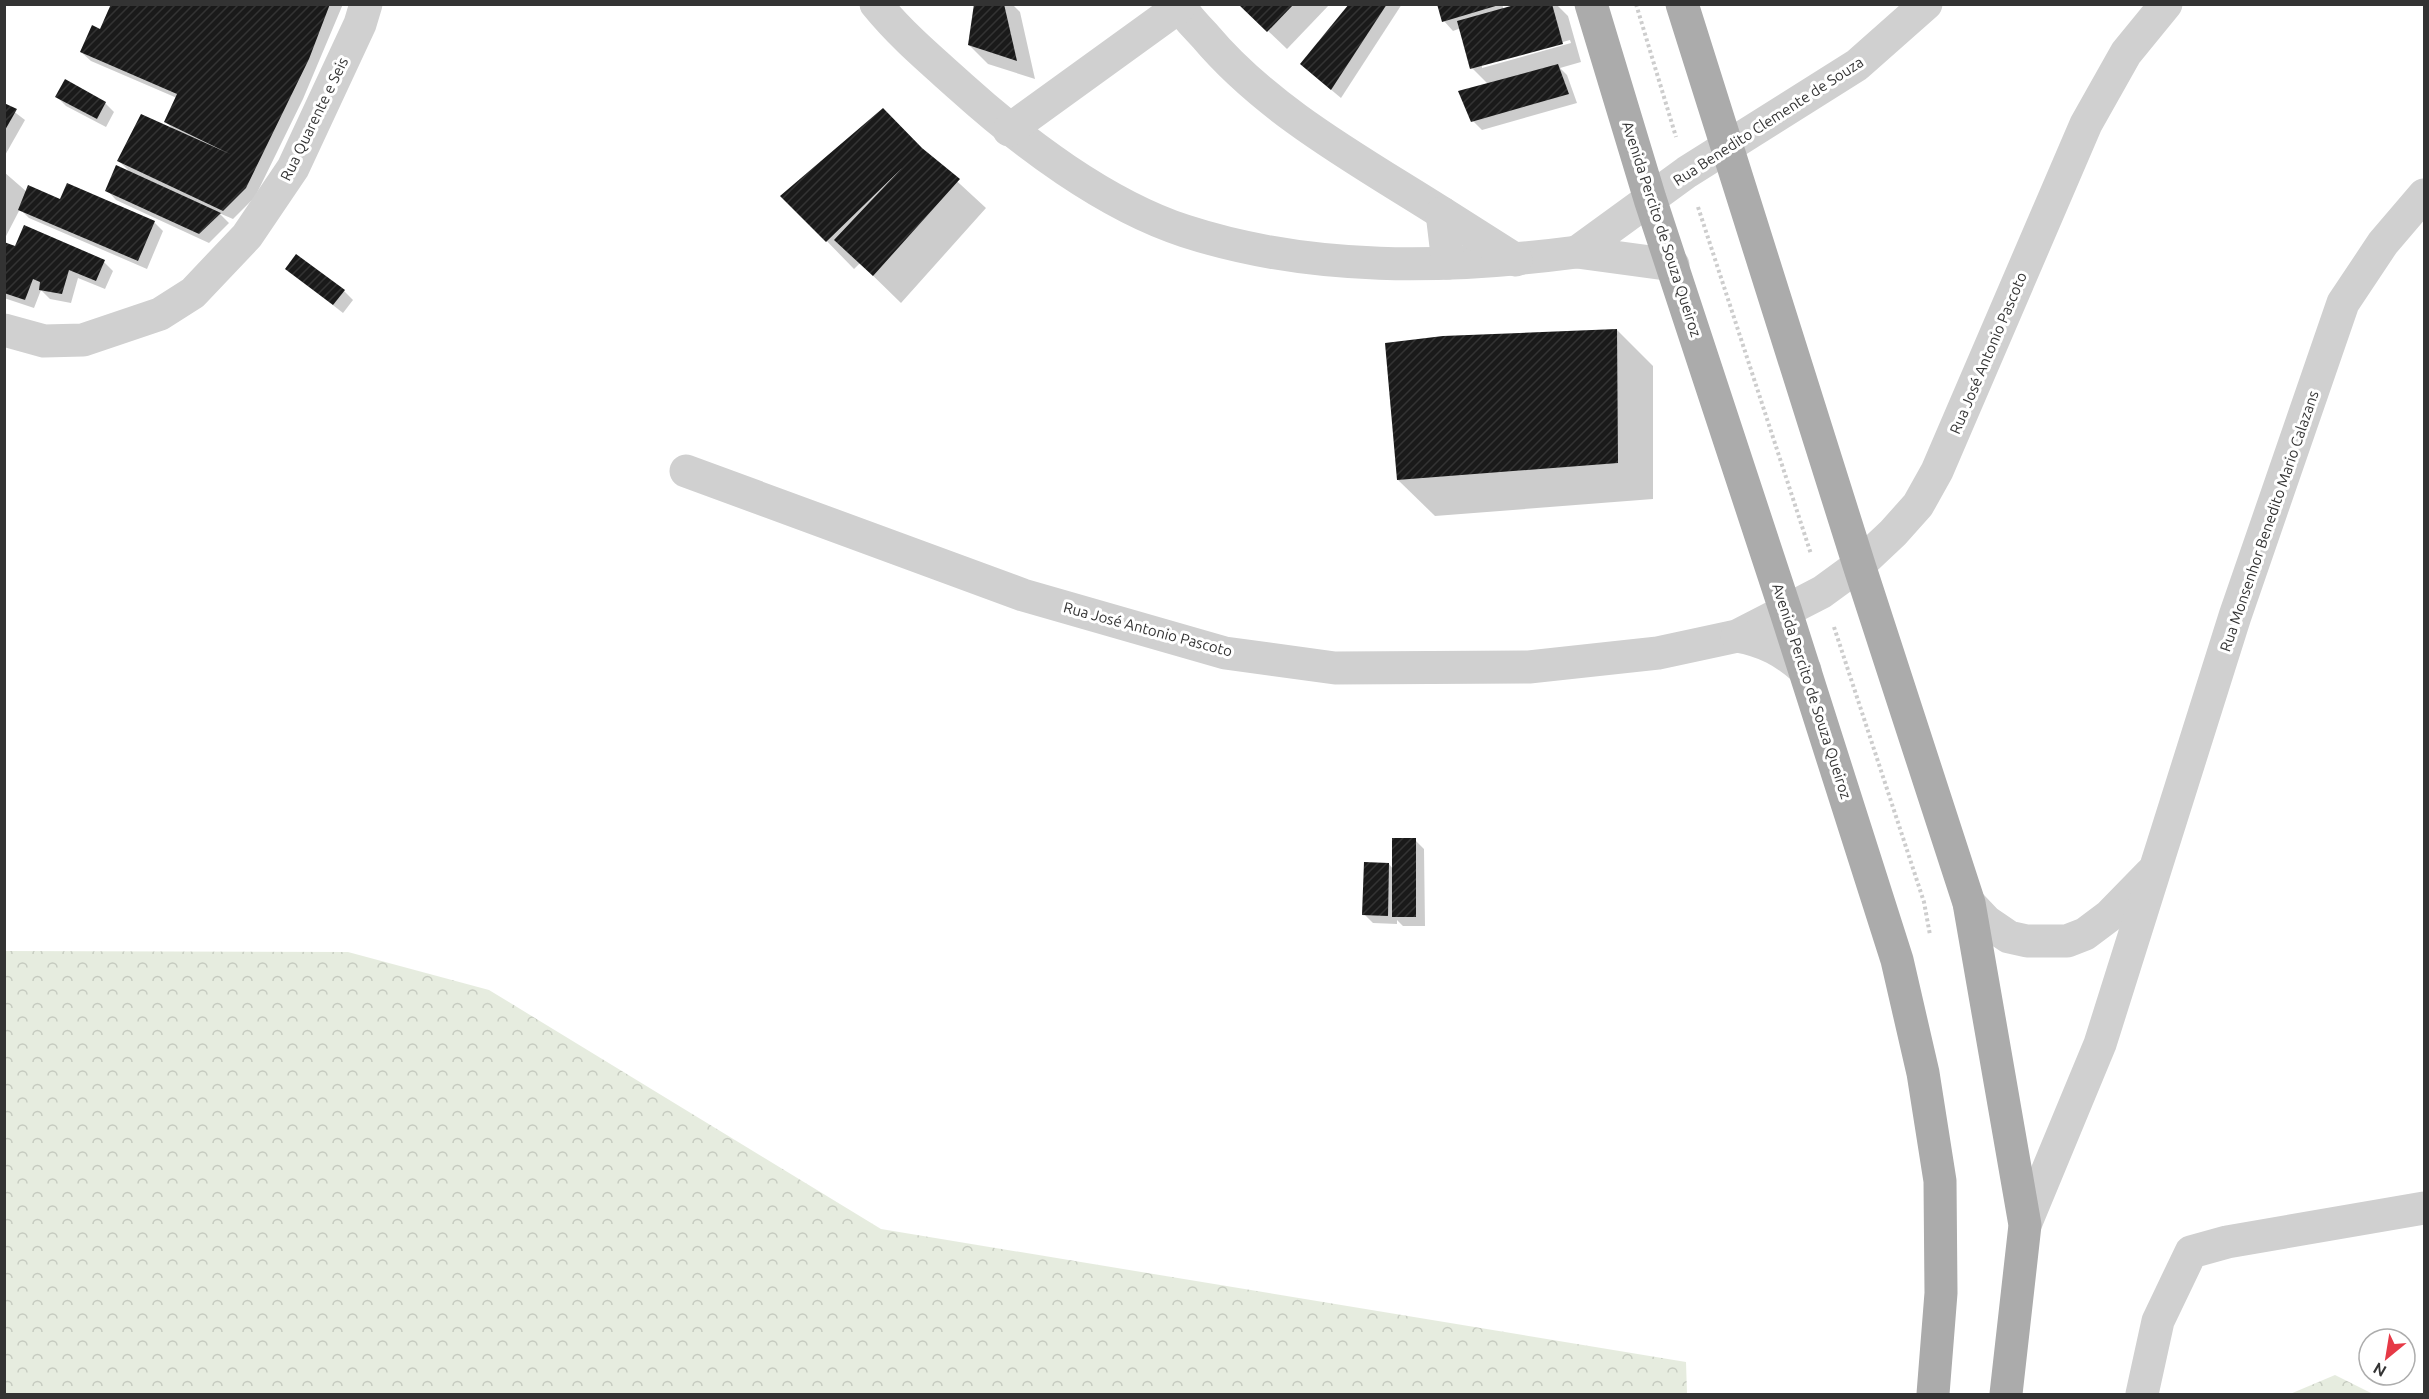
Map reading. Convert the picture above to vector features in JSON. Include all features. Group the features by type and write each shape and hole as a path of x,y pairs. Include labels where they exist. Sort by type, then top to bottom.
{"main road":[{"name":"Avenida Percito de Souza Queiroz","path":"1591,4 1650,199 1805,670 1897,960 1923,1073 1940,1181 1941,1293 1933,1395"},
{"path":"1682,4 1858,565 1970,903 2025,1225 2006,1395"}],"street":[{"name":"Rua Quarente e Seis","path":"4,330 44,341 83,340 160,314 193,293 247,236 292,168 360,24 366,4"},
{"name":"Rua Benedito Clemente de Souza","path":"876,4 894,26 1009,130 1106,195 1184,231 1251,248 1318,259 1396,265 1516,260 1577,252 1673,265"},
{"name":"Rua Benedito Clemente de Souza","path":"1577,252 1728,146 1857,65 1926,4"},
{"name":"Rua José Antonio Pascoto","path":"686,471 1023,595 1225,653 1335,668 1529,667 1658,653 1737,636 1822,592 1858,565 1893,533 1918,505 1937,471 2086,124 2126,53 2166,4"},
{"path":"1009,130 1179,6 1218,52 1260,90 1329,142 1516,260"},
{"name":"Rua Monsenhor Benedito Mario Calazans","path":"2025,1225 2100,1044 2235,616 2343,303 2383,243 2424,195"},
{"path":"1442,213 1448,263"},
{"name":"Rua José Antonio Pascoto","path":"1737,636 1761,640 1788,655 1805,670"},
{"name":"Rua Monsenhor Benedito Mario Calazans","path":"1970,903 1987,922 2009,937 2027,941 2067,940 2085,934 2109,916 2156,868"},
{"path":"2142,1395 2158,1321 2191,1252 2227,1242 2424,1208"}],"green space":[{"path":"5,951 348,952 489,990 881,1229 1686,1362 1687,1394 5,1394"},
{"path":"2335,1375 2373,1394 2290,1394"}],"building":[{"path":"111,4 330,4 309,59 246,188 223,211 117,161 141,114 230,154 164,122 177,94 80,52 92,25 100,29"},
{"path":"974,4 1004,4 1017,61 968,45"},
{"path":"1238,4 1294,4 1267,32"},
{"path":"1349,4 1387,4 1331,90 1300,64"},
{"path":"1437,4 1499,4 1499,5 1442,22"},
{"path":"1518,4 1552,4 1563,44 1470,69 1457,21"},
{"path":"1558,64 1569,94 1471,122 1458,91"},
{"path":"65,79 106,102 97,119 55,97"},
{"path":"4,103 17,109 4,132"},
{"path":"883,108 922,148 960,179 873,276 834,240 902,168 826,242 780,196"},
{"path":"116,165 221,213 199,234 105,191"},
{"path":"67,183 155,221 138,261 18,210 28,185 60,199"},
{"path":"24,225 105,260 96,281 69,270 62,294 39,290 40,282 33,279 25,300 4,293 4,242 15,246"},
{"path":"296,254 345,290 333,305 285,269"},
{"path":"1617,329 1618,463 1397,480 1385,343 1443,336"},
{"path":"1392,838 1416,838 1416,917 1392,917"},
{"path":"1364,862 1389,863 1388,916 1362,915"}]}
